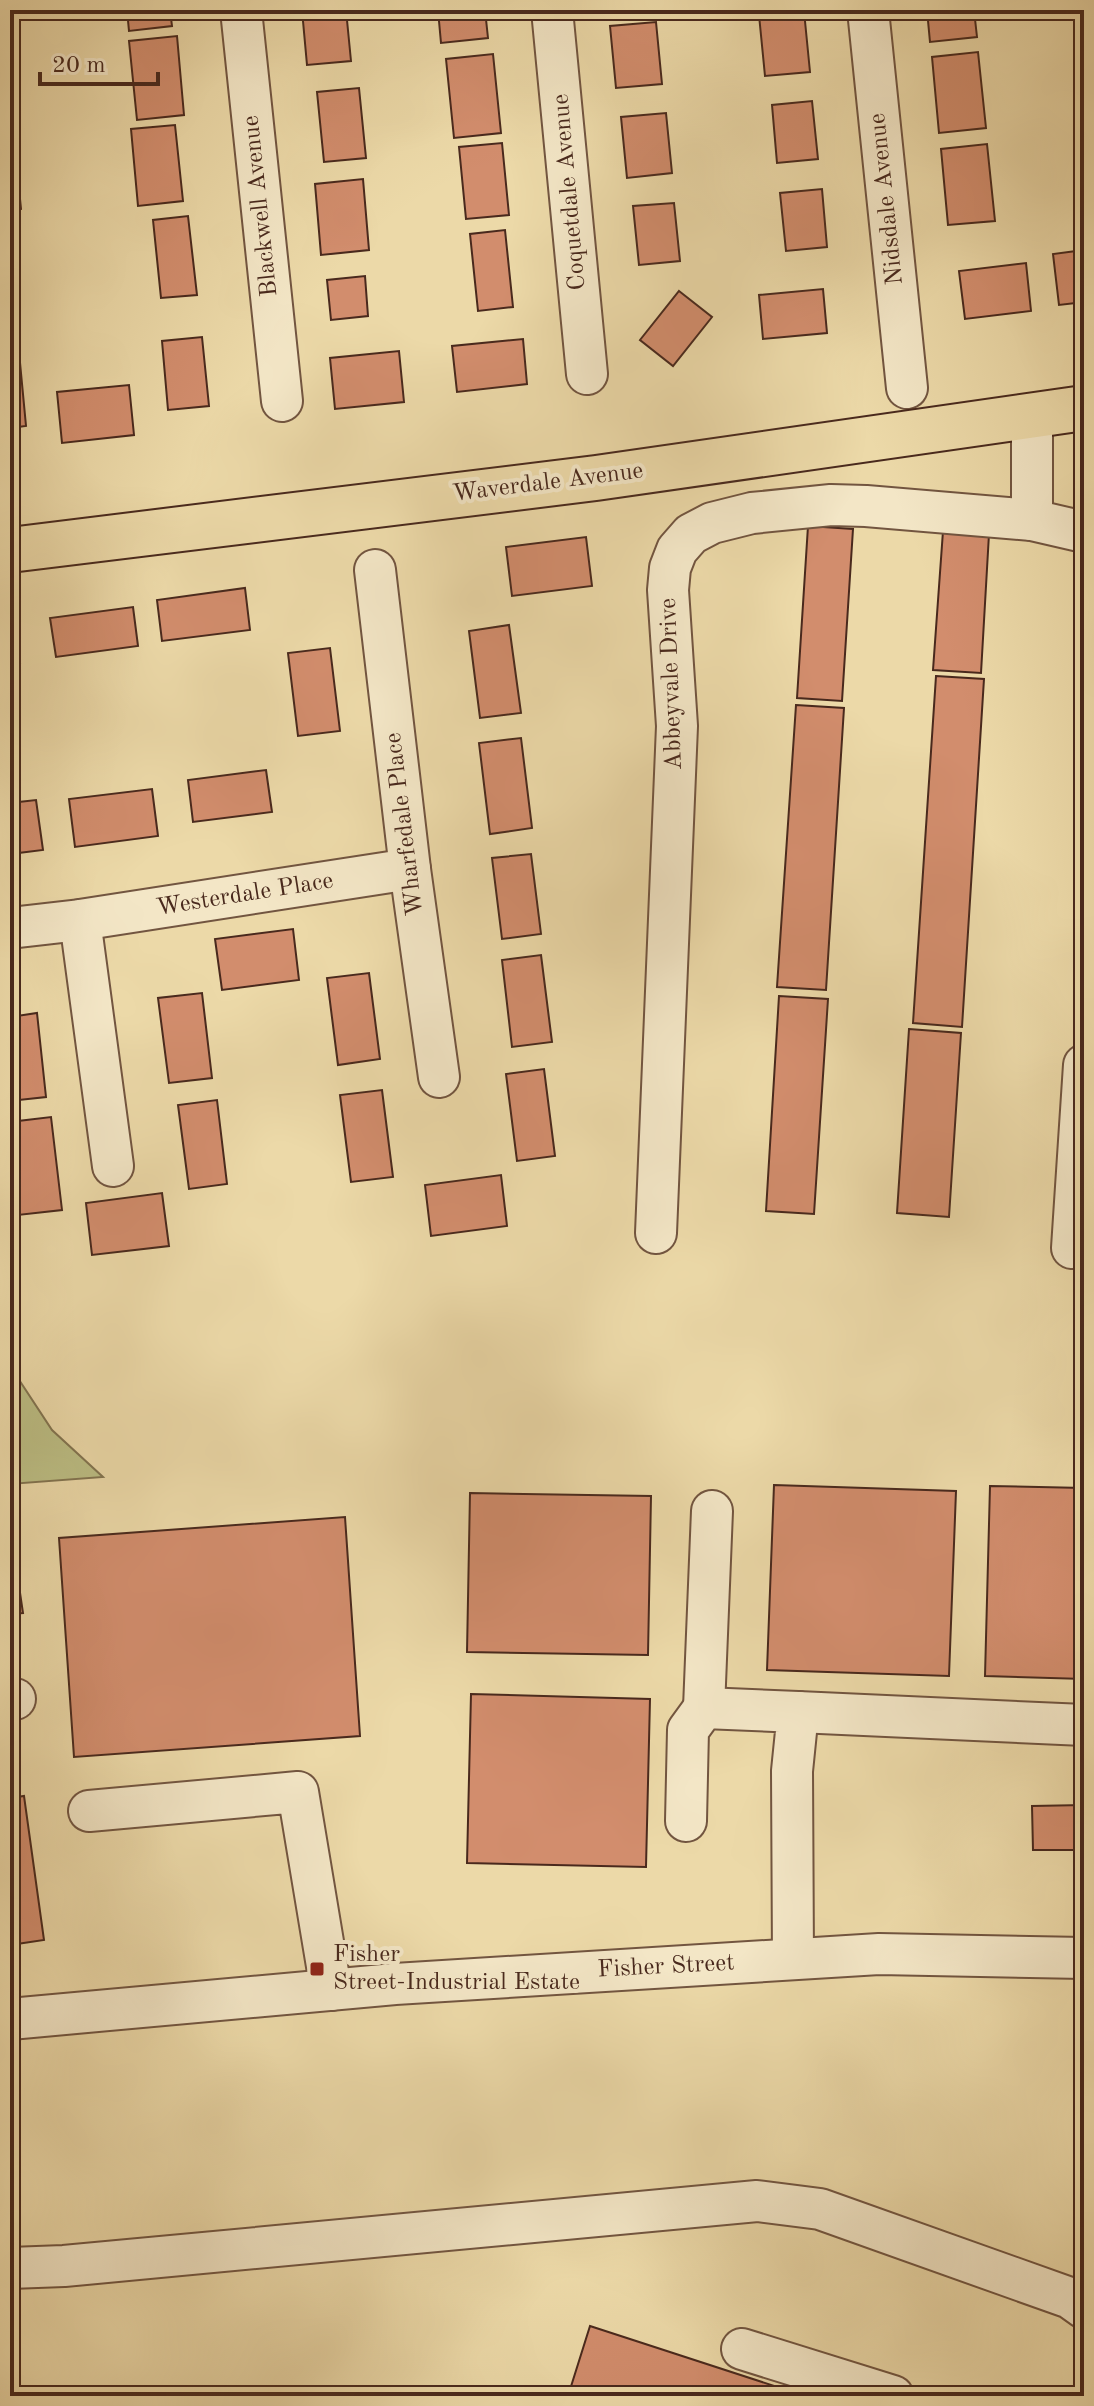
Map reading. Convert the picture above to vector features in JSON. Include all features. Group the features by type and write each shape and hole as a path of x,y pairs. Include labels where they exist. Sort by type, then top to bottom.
{"main road":[{"name":"Waverdale Avenue","path":"10,550 611,476 1084,408"}],"street":[{"name":"Blackwell Avenue","path":"241,10 282,401"},
{"name":"Coquetdale Avenue","path":"552,10 587,374"},
{"name":"Nidsdale Avenue","path":"868,10 907,388"},
{"path":"1032,415 1032,520"},
{"name":"Abbeyvale Drive","path":"656,1233 677,726 668,590 670,568 677,550 691,534 712,523 752,513 831,505 1032,520 1084,532"},
{"name":"Wharfedale Place","path":"375,570 410,869 439,1077"},
{"name":"Westerdale Place","path":"10,928 410,869"},
{"path":"80,920 113,1166"},
{"path":"1072,1248 1084,1065"},
{"path":"686,1821 688,1730 704,1708 712,1511"},
{"path":"704,1708 1084,1725"},
{"path":"793,1959 792,1771 798,1712"},
{"path":"89,1811 298,1792 331,1990"},
{"name":"Fisher Street","path":"10,2019 331,1990 879,1954 1084,1958"},
{"path":"10,2268 64,2266 757,2201 820,2209 1070,2298 1084,2308"},
{"path":"742,2349 893,2396"}],"green space":[{"path":"10,1366 52,1430 103,1477 10,1484"}],"building":[{"path":"127,10 170,10 172,26 129,31"},
{"path":"302,10 346,10 351,61 307,65"},
{"path":"438,10 485,10 488,38 441,43"},
{"path":"927,10 974,10 977,37 930,42"},
{"path":"804,11 810,72 765,76 759,15"},
{"path":"656,22 662,84 616,88 610,26"},
{"path":"177,36 184,115 137,120 129,41"},
{"path":"978,52 986,128 939,133 932,57"},
{"path":"493,54 501,133 454,138 446,59"},
{"path":"359,88 366,158 324,162 317,92"},
{"path":"812,101 818,159 777,163 772,105"},
{"path":"666,113 672,173 627,178 621,117"},
{"path":"175,125 183,201 138,206 131,129"},
{"path":"10,139 14,139 21,209 10,211"},
{"path":"502,143 509,215 466,219 459,147"},
{"path":"987,144 995,221 948,225 941,149"},
{"path":"363,179 369,250 321,255 315,184"},
{"path":"822,189 827,247 786,251 780,193"},
{"path":"674,203 680,261 639,265 633,206"},
{"path":"188,216 197,295 161,298 153,220"},
{"path":"505,230 513,307 478,311 470,234"},
{"path":"10,243 16,306 10,306"},
{"path":"1084,250 1084,302 1059,305 1053,254"},
{"path":"1026,263 1031,311 965,319 959,271"},
{"path":"365,276 368,316 331,320 327,280"},
{"path":"823,289 827,333 763,339 759,295"},
{"path":"679,291 712,317 673,366 640,340"},
{"path":"202,337 209,406 168,410 162,341"},
{"path":"523,339 527,384 457,392 452,346"},
{"path":"399,351 404,402 335,409 330,358"},
{"path":"19,352 26,426 10,428 10,353"},
{"path":"129,385 134,435 62,443 57,392"},
{"path":"808,526 853,529 842,701 797,698"},
{"path":"943,531 989,534 981,673 933,670"},
{"path":"586,537 592,586 512,596 506,547"},
{"path":"245,588 250,630 162,641 157,600"},
{"path":"133,607 138,646 56,657 50,618"},
{"path":"15,616 20,663 10,665 10,617"},
{"path":"509,625 521,713 480,718 469,631"},
{"path":"330,648 340,731 298,736 288,653"},
{"path":"936,676 984,679 962,1027 913,1023"},
{"path":"796,705 844,708 826,990 777,987"},
{"path":"521,738 532,828 490,834 479,743"},
{"path":"266,770 272,812 193,822 188,780"},
{"path":"152,789 158,836 75,847 69,799"},
{"path":"36,800 43,850 10,854 10,803"},
{"path":"531,854 541,934 502,939 492,858"},
{"path":"293,929 299,980 222,990 215,939"},
{"path":"541,955 552,1042 512,1047 502,960"},
{"path":"369,973 380,1059 338,1065 327,978"},
{"path":"202,993 212,1078 169,1083 158,998"},
{"path":"779,996 828,999 814,1214 766,1211"},
{"path":"37,1013 46,1097 10,1101 10,1017"},
{"path":"909,1029 961,1033 949,1217 897,1213"},
{"path":"544,1069 555,1156 517,1161 506,1074"},
{"path":"382,1090 393,1177 351,1182 340,1095"},
{"path":"217,1100 227,1184 189,1189 178,1105"},
{"path":"51,1117 62,1210 18,1215 10,1122"},
{"path":"501,1175 507,1226 431,1236 425,1185"},
{"path":"162,1193 169,1246 92,1255 86,1203"},
{"path":"774,1485 956,1491 949,1676 767,1670"},
{"path":"990,1486 1084,1488 1084,1679 985,1676"},
{"path":"470,1493 651,1496 648,1655 467,1652"},
{"path":"345,1517 360,1736 74,1757 59,1538"},
{"path":"10,1525 23,1613 10,1614"},
{"path":"471,1694 650,1699 646,1867 467,1863"},
{"path":"24,1796 44,1940 10,1945 10,1798"},
{"path":"1084,1805 1084,1850 1033,1850 1032,1806"},
{"path":"590,2326 805,2396 568,2396"}],"place":[{"name":"Fisher Street-Industrial Estate","path":"317,1969"}]}
